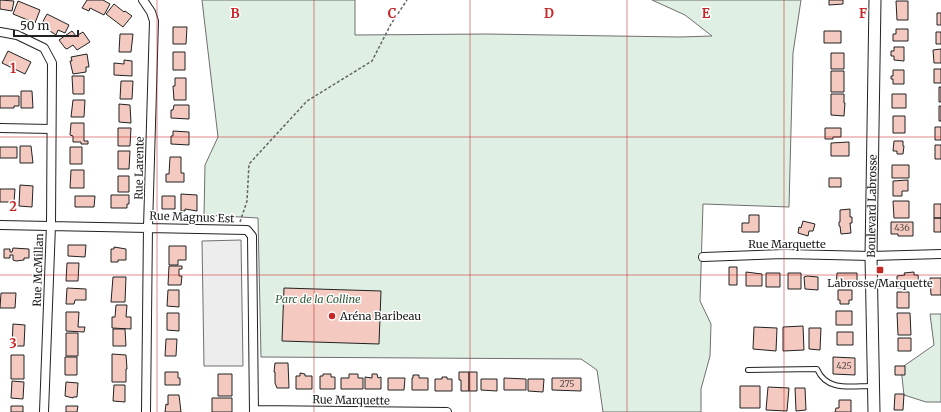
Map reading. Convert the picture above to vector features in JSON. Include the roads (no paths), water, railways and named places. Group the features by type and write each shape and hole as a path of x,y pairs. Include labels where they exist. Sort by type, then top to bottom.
{"main road":[{"name":"Boulevard Labrosse","path":"874,412 871,256 875,0"}],"street":[{"name":"Rue Larente","path":"143,0 151,12 154,22 148,227 146,412"},
{"name":"Rue McMillan","path":"0,32 17,35 44,48 52,63 51,225 44,412"},
{"path":"0,128 51,129"},
{"name":"Rue Magnus Est","path":"0,225 247,230 252,236 254,411"},
{"name":"Rue Marquette","path":"703,257 785,254 871,256 941,254"},
{"name":"Rue Marquette","path":"254,411 447,412"}],"lane":[{"path":"748,370 817,369 820,376 825,381 841,387 873,386"}],"place":[{"name":"Labrosse/Marquette","path":"880,270"},
{"name":"Aréna Baribeau","path":"332,316"}],"park label":[{"name":"Parc de la Colline","path":"318,299"}]}
